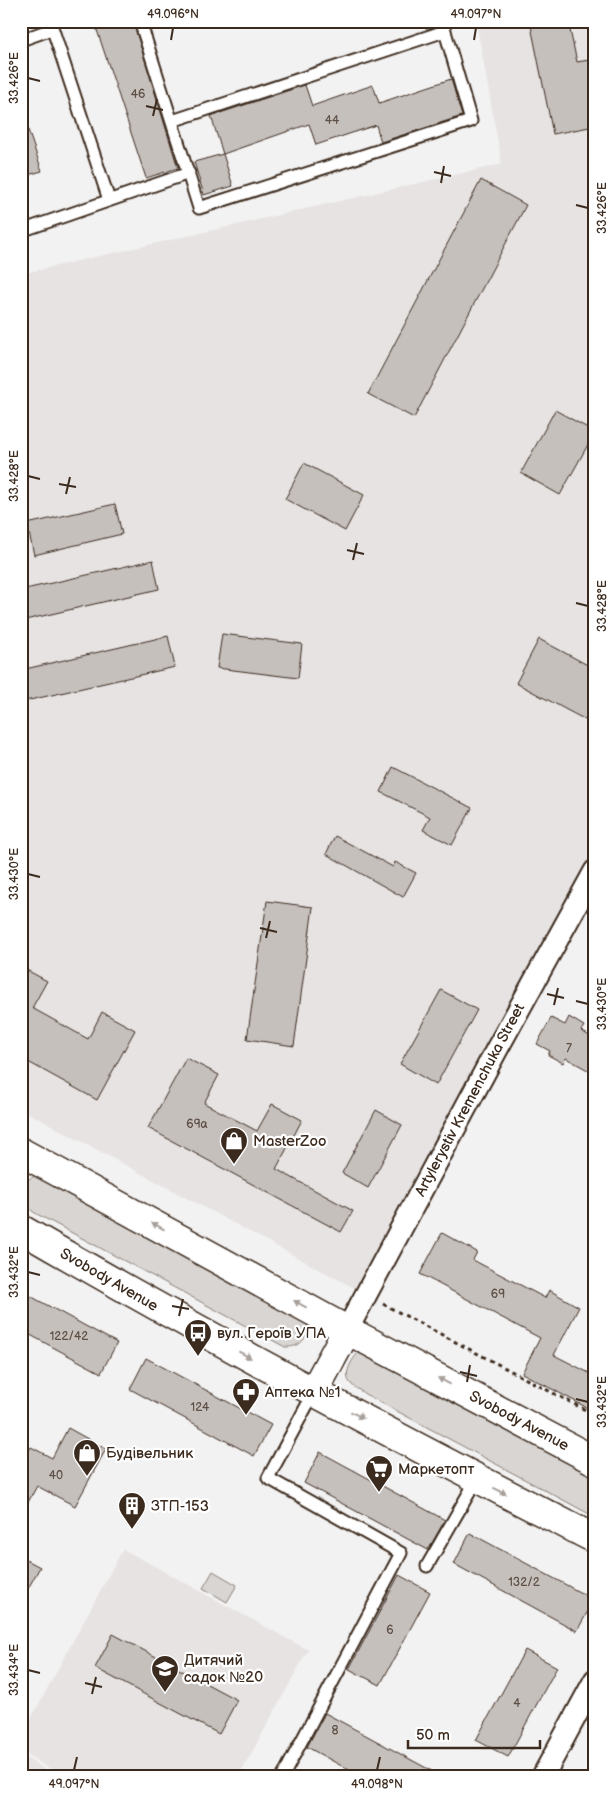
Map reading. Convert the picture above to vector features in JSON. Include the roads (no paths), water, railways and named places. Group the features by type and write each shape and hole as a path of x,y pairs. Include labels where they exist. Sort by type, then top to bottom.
{"highway":[{"name":"Svobody Avenue","path":"21,1152 347,1330 595,1461"},
{"name":"Svobody Avenue","path":"21,1229 156,1307 477,1479 595,1539"},
{"path":"314,1392 347,1330"}],"street":[{"name":"Artylerystiv Kremenchuka Street","path":"347,1330 364,1294 595,871"},
{"path":"543,1776 595,1680"}],"lane":[{"path":"140,21 199,208 471,121 444,26 172,121"},
{"path":"21,40 51,25 109,200"},
{"path":"21,231 189,173"},
{"path":"283,1776 401,1552 268,1478 314,1392"},
{"path":"427,1566 477,1479"}],"place":[{"name":"MasterZoo","path":"234,1165"},
{"name":"вул. Героїв УПА","path":"198,1357"},
{"name":"Аптека №1","path":"246,1416"},
{"name":"Будівельник","path":"87,1477"},
{"name":"Маркетопт","path":"379,1493"},
{"name":"ЗТП-153","path":"132,1530"},
{"name":"Дитячий садок №20","path":"165,1693"}]}
